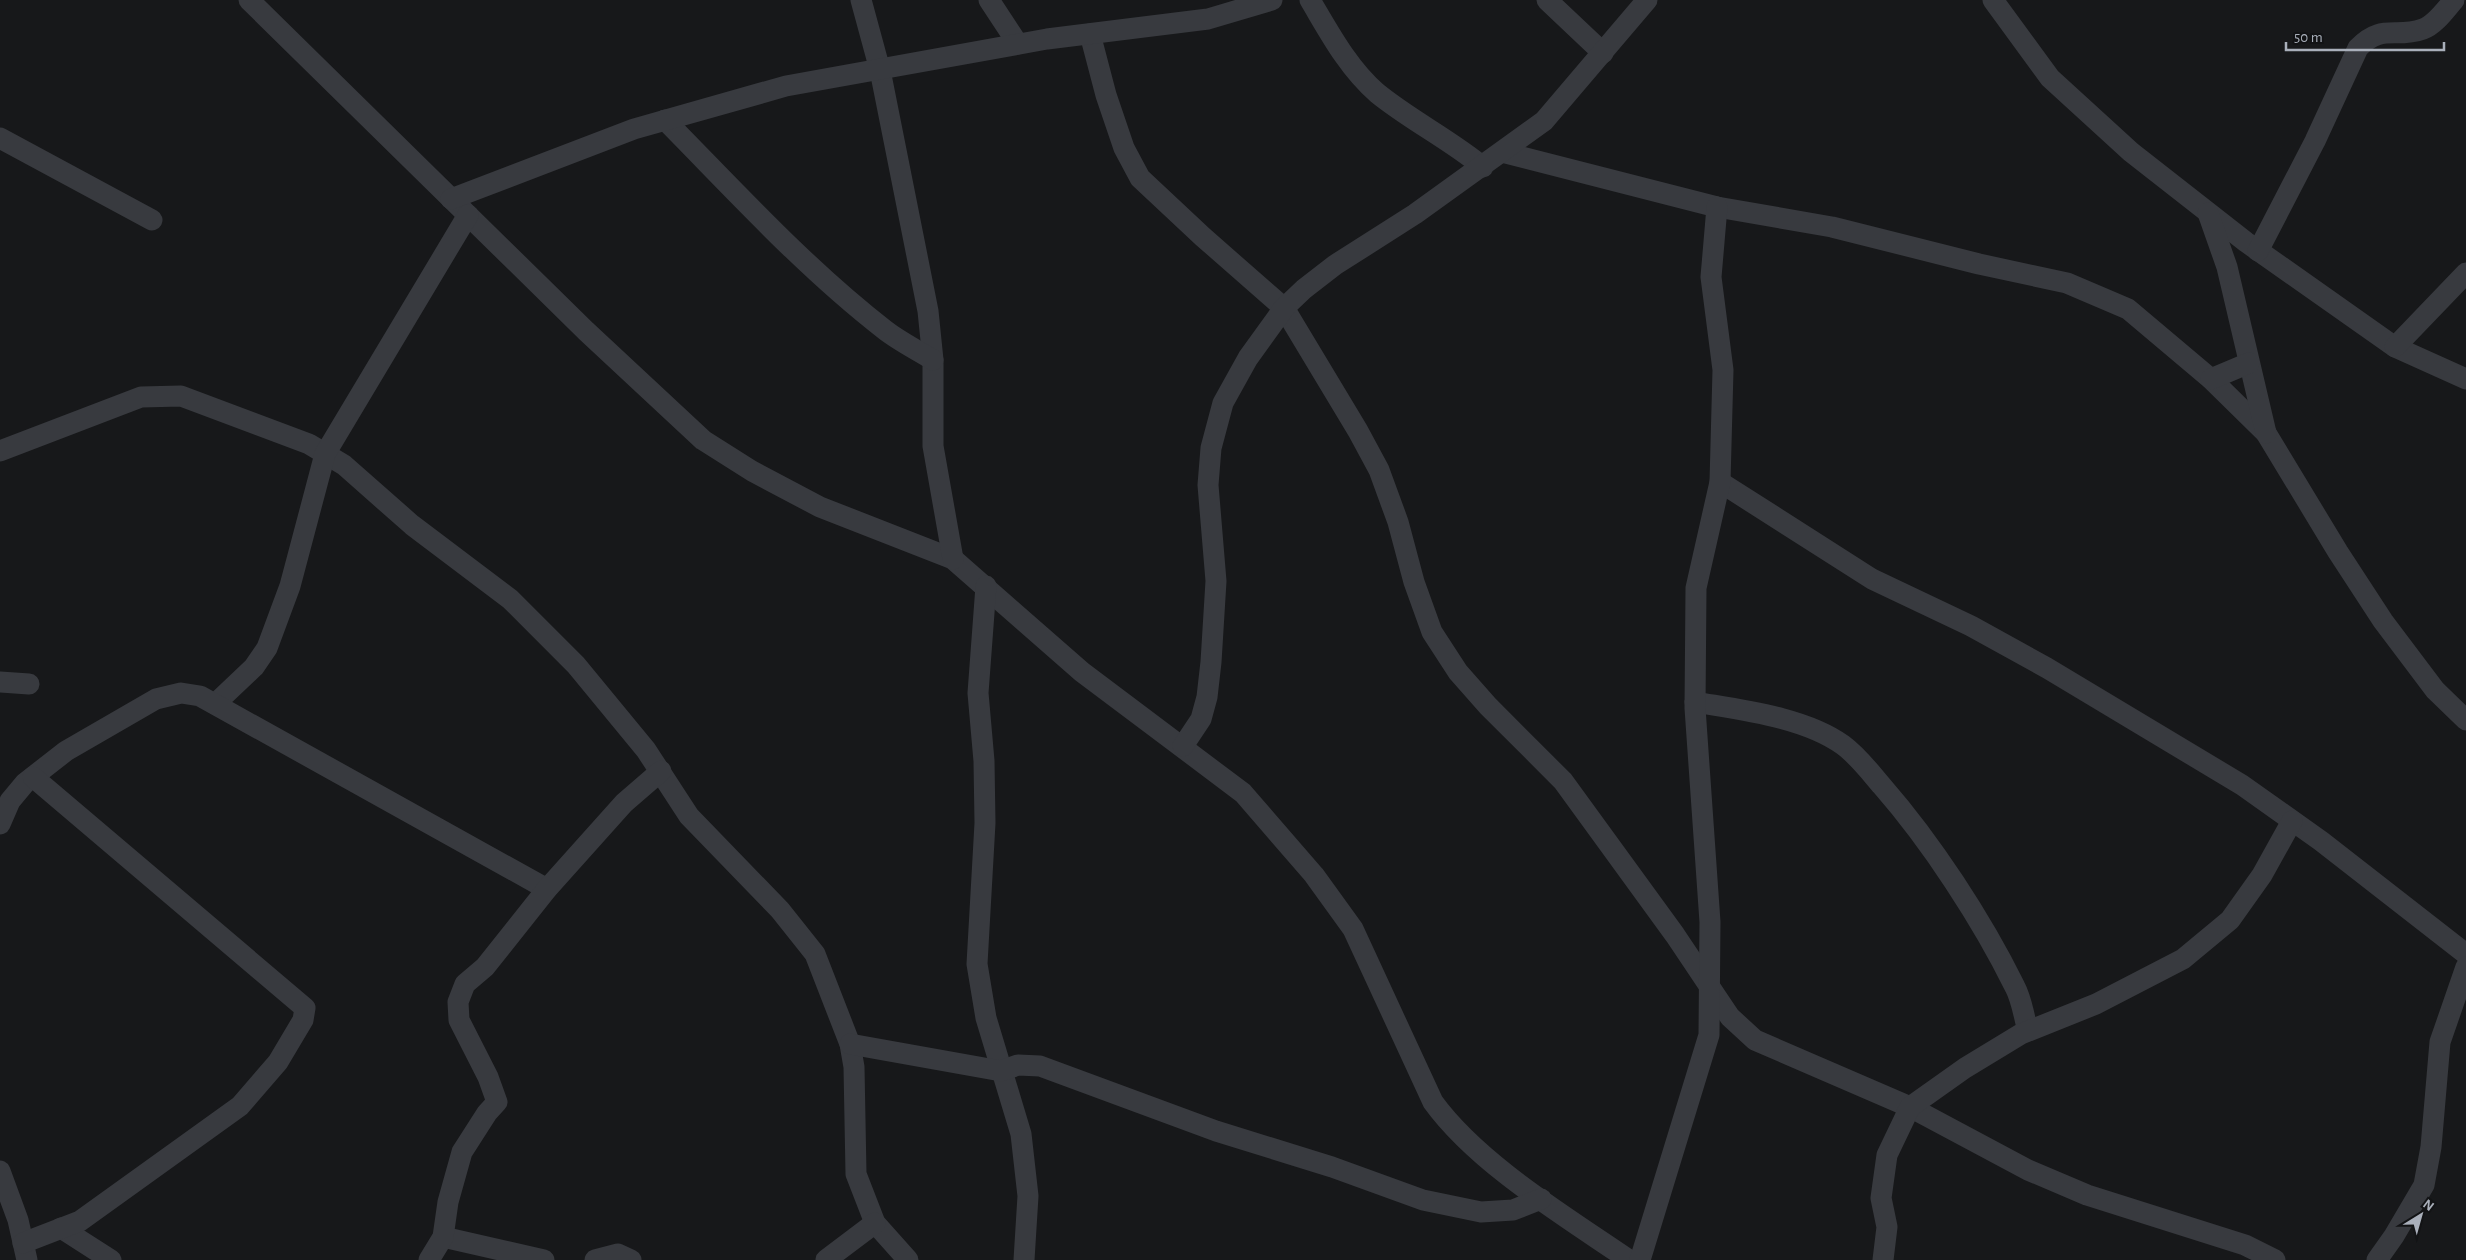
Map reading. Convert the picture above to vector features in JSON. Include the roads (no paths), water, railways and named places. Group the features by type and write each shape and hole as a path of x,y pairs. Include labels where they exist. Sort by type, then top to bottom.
{"street":[{"path":"249,0 586,331 703,440 752,471 820,508 953,559 1082,672 1243,793 1314,875 1352,929 1433,1102 1448,1123 1472,1146 1541,1199 1629,1260"},
{"path":"861,0 880,70 928,311 932,360 933,446 953,559"},
{"path":"989,0 1018,44"},
{"path":"450,199 634,129 786,86 1018,44 1208,19 1272,0"},
{"path":"1310,0 1359,75 1376,92 1461,149 1483,167"},
{"path":"1547,0 1603,53"},
{"path":"1182,746 1201,719 1207,696 1211,662 1216,581 1208,484 1211,448 1223,403 1248,358 1284,308 1304,288 1335,265 1416,214 1544,121 1647,0"},
{"path":"1993,0 2050,78 2131,152 2252,246 2395,347 2466,380"},
{"path":"2227,266 2252,246 2316,141 2358,48 2368,38 2380,32 2424,29 2454,0"},
{"path":"1090,34 1106,95 1124,148 1140,178 1203,237 1284,308 1354,423 1379,470 1398,522 1414,582 1432,632 1458,672 1563,781 1674,935 1711,992 1730,1017 1755,1040 1910,1107 2028,1170 2087,1195 2244,1246 2275,1260"},
{"path":"665,120 785,243 886,330 932,360"},
{"path":"0,138 152,220"},
{"path":"1502,152 1717,207 1832,227 1979,264 2067,283 2128,309 2212,379 2266,432 2383,621 2435,690 2466,720"},
{"path":"1640,1260 1709,1035 1711,992 1710,922 1695,702 1696,588 1720,482 1723,370 1711,277 1717,207"},
{"path":"2208,213 2227,266 2266,432"},
{"path":"214,704 254,667 267,648 290,586 325,454 468,215"},
{"path":"2395,347 2466,273"},
{"path":"2212,379 2249,363"},
{"path":"0,451 141,397 181,396 308,444 325,454 344,466 412,525 510,598 576,665 646,750 690,816 780,910 815,954 850,1044 854,1067 856,1174 875,1223 908,1260"},
{"path":"1720,482 1872,579 1971,626 2087,692 2242,785 2368,876 2406,909 2466,954"},
{"path":"986,586 978,693 984,761 985,822 977,964 986,1018 1020,1134 1028,1196 1024,1260"},
{"path":"0,682 29,684"},
{"path":"0,824 10,801 33,777 66,751 156,699 181,693 200,696 547,889"},
{"path":"1695,702 1756,713 1818,732 1843,745 1866,767 1907,814 1978,920 2016,989 2028,1031"},
{"path":"429,1260 443,1237 448,1202 462,1152 487,1113 497,1102 488,1076 459,1020 458,1002 466,984 485,967 547,889 624,803 660,771"},
{"path":"0,1171 18,1220 25,1252 61,1228 80,1221 240,1106 278,1062 303,1020 305,1008 33,777"},
{"path":"1883,1260 1887,1226 1881,1198 1887,1154 1910,1107 1964,1068 2028,1031 2096,1004 2183,959 2230,920 2262,875 2292,821"},
{"path":"2377,1260 2394,1236 2424,1185 2431,1147 2440,1042 2466,967"},
{"path":"850,1044 1001,1071 1018,1065 1040,1066 1216,1131 1332,1168 1423,1200 1481,1212 1513,1210 1541,1199"},
{"path":"826,1260 875,1223"},
{"path":"61,1228 111,1260"},
{"path":"443,1237 544,1260"},
{"path":"595,1260 618,1254 631,1260"}]}
